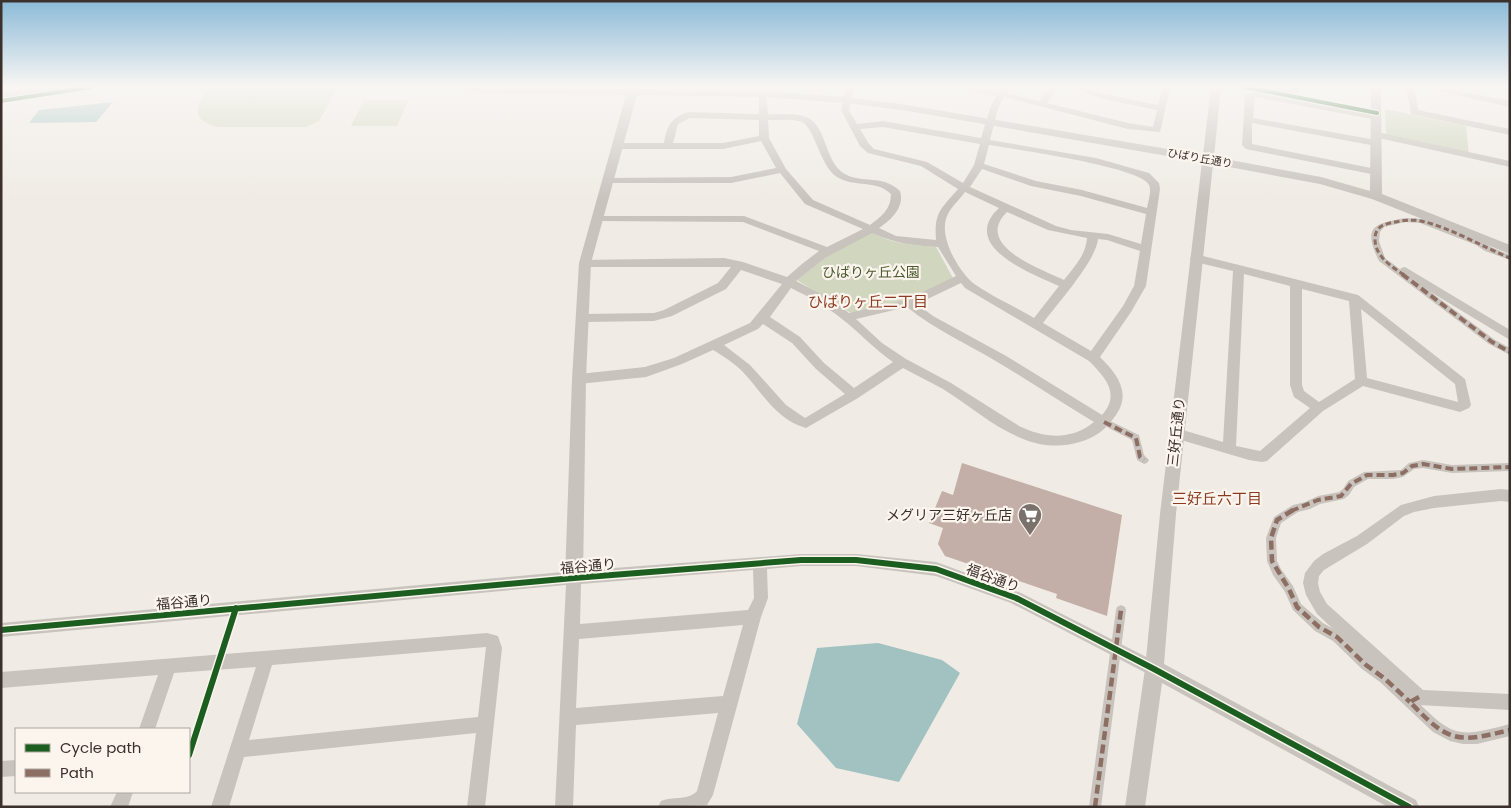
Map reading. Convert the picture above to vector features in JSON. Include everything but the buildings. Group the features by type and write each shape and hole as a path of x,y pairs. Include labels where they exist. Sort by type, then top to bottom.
{"street":[{"path":"564,807 569,717 579,379 585,263 623,125"},
{"path":"668,146 672,125"},
{"path":"763,125 764,138 782,170 809,202 906,242 941,244"},
{"path":"579,379 646,372 678,361 754,326 763,318 789,282 813,260 873,229 890,212 897,197 893,190 884,184 847,178 834,170 810,125"},
{"path":"876,125 854,127 865,146 871,151 924,164 964,188 1052,228 1071,233 1108,237 1145,249"},
{"path":"887,125 1096,161 1140,173 1150,178 1155,185 1141,280 1134,297 1093,358"},
{"path":"585,263 708,261 739,265 789,282 825,301 847,317 878,346 902,362 946,386 1026,436 1047,441 1070,441 1082,437 1095,430 1114,410 1118,400 1116,390 1108,373 1093,358 983,294 962,278 941,244 940,223 942,213 964,188 979,165 989,125"},
{"name":"ひばり丘通り","path":"1006,125 1207,159 1321,181 1376,196 1510,250"},
{"path":"1123,125 1157,130 1158,125"},
{"name":"三好丘通り","path":"1135,807 1154,669 1176,433 1211,125"},
{"path":"1249,125 1247,145 1253,148 1376,172"},
{"path":"1281,125 1377,139 1510,164"},
{"path":"1376,196 1377,125"},
{"path":"1475,125 1510,132"},
{"path":"617,146 723,146 764,138"},
{"path":"979,165 1034,184 1082,193 1150,212"},
{"path":"608,181 731,180 782,170"},
{"path":"1006,208 996,218 992,226 996,245 1011,257 1066,285"},
{"path":"598,218 744,219 828,251"},
{"path":"1510,258 1478,243 1421,221 1404,220 1382,225 1376,231 1375,241 1382,259 1492,342 1510,352"},
{"path":"1036,324 1090,252 1092,235"},
{"path":"1176,433 1249,455 1262,456 1319,408 1361,380 1460,407 1465,405 1461,382 1354,298 1195,258"},
{"path":"583,318 654,317 668,313 722,286 739,265"},
{"path":"1229,448 1239,270"},
{"path":"1404,271 1510,336"},
{"path":"847,317 909,303 962,278"},
{"path":"1296,283 1296,385 1298,394 1319,408"},
{"path":"1354,298 1361,380"},
{"path":"909,303 929,319 1004,360 1051,391 1104,422 1136,438 1140,457 1144,460"},
{"path":"763,318 791,337 854,395"},
{"path":"715,345 746,368 779,405 800,422 806,423 854,395 902,362"},
{"path":"1510,467 1452,468 1423,464 1412,466 1403,472 1393,475 1366,475 1351,484 1341,496 1318,500 1307,506 1296,508 1278,520 1271,538 1272,561 1276,572 1289,589 1297,607 1319,627 1337,637 1366,666 1415,700 1510,702"},
{"path":"1510,496 1501,495 1431,503 1399,512 1362,540 1324,560 1312,573 1310,580 1311,588 1322,609 1415,700 1432,724 1458,738 1471,739 1510,730"},
{"name":"福谷通り","path":"1,630 574,578 801,560 856,560 936,569 1016,598 1154,669"},
{"path":"667,807 697,804 702,801 753,617 761,598 760,564"},
{"path":"1095,807 1121,610"},
{"path":"572,632 753,617"},
{"path":"1,680 493,641 494,648 476,807"},
{"path":"220,807 266,658"},
{"path":"147,728 168,668"},
{"path":"1154,669 1409,807"},
{"path":"569,717 730,704"},
{"path":"238,749 486,724"},
{"path":"1,769 15,768"},
{"path":"119,807 125,793"}],"green space":[{"path":"211,125 311,125 306,127 218,127"},
{"path":"352,125 398,125 397,126"},
{"path":"1386,125 1466,126 1469,155 1386,137"},
{"name":"ひばりヶ丘公園","path":"871,232 910,245 936,247 954,280 903,301 851,313 797,280 827,256"}],"water":[{"path":"878,643 942,660 960,673 899,782 836,768 797,724 817,648"}],"marked path":[{"path":"1510,258 1479,243 1421,221 1405,220 1382,225 1376,231 1375,241 1382,259 1492,342 1510,352"},
{"path":"1104,422 1136,438 1140,457 1144,460"},
{"path":"1410,702 1384,678 1366,665 1337,637 1319,627 1297,607 1289,589 1272,561 1271,538 1277,520 1296,508 1307,506 1318,500 1341,496 1351,484 1367,475 1393,475 1403,473 1412,466 1423,464 1452,469 1510,467"},
{"path":"1095,807 1121,610"},
{"path":"1419,697 1410,702 1437,728 1445,733 1463,739 1472,739 1510,730"}],"cycle path":[{"path":"1,630 574,578 801,560 856,560 936,569 1016,598 1154,669 1409,807"},
{"path":"190,752 236,608"}],"place":[{"name":"メグリア三好ヶ丘店","path":"1030,536"}],"district":[{"name":"ひばりヶ丘二丁目","path":"868,301"},
{"name":"三好丘六丁目","path":"1217,498"}]}
